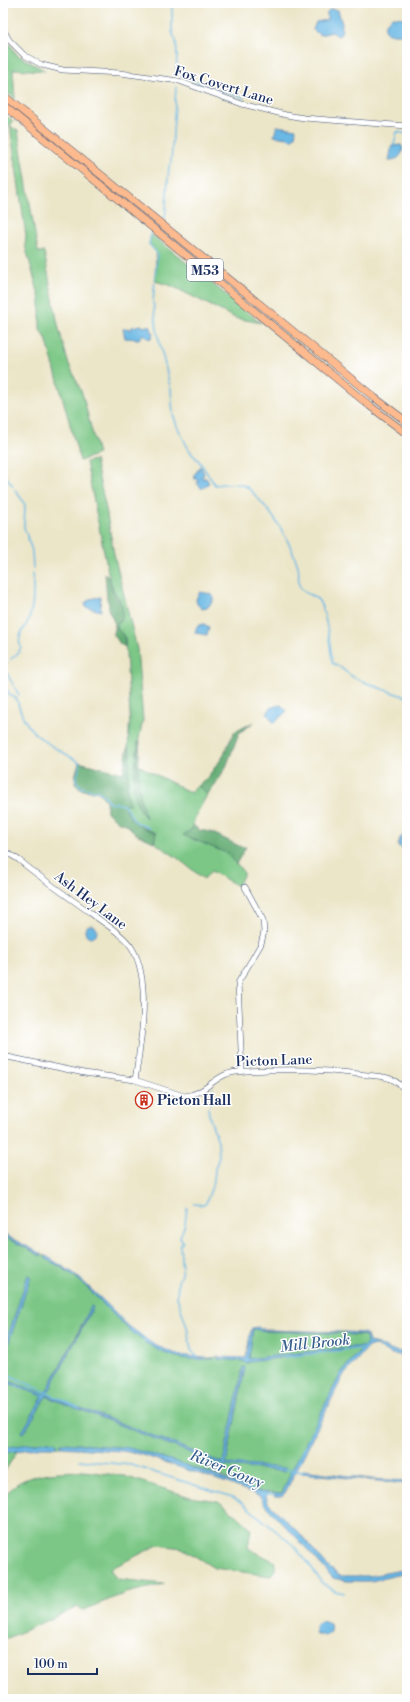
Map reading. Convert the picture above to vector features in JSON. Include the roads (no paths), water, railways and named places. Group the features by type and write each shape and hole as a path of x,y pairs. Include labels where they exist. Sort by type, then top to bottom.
{"highway":[{"name":"M53","path":"3,95 375,398 407,422"},
{"name":"M53","path":"3,106 370,406 407,434"}],"street":[{"name":"Fox Covert Lane","path":"3,28 8,40 24,55 42,65 49,67 63,70 120,72 179,81 242,104 298,118 407,126"},
{"name":"Ash Hey Lane","path":"3,850 115,931 131,947 137,958 141,975 143,1009 142,1035 135,1080"},
{"path":"242,1071 238,983 261,944 264,932 263,920 245,887"},
{"name":"Picton Lane","path":"3,1056 84,1074 135,1080 184,1096 202,1091 227,1074 242,1071 305,1069 337,1070 390,1078 403,1087 407,1093"}],"water":[{"path":"330,9 338,10 342,24 341,34 338,36 332,32 320,35 313,30 316,22 327,20 327,12"},
{"path":"392,17 407,18 407,36 400,34 389,34 385,30 385,25"},
{"path":"277,126 296,129 295,137 291,140 288,138 274,136"},
{"path":"401,145 403,148 401,155 395,159 389,160 392,146"},
{"path":"141,325 144,327 150,325 153,334 152,337 149,339 143,334 139,339 125,338 123,329 128,328 131,330 132,327"},
{"path":"200,467 204,474 201,478 206,478 209,483 202,489 197,483 199,480 195,479 194,475"},
{"path":"200,592 211,594 213,596 213,601 207,608 202,609 197,604 196,599"},
{"path":"100,597 101,611 86,607 85,603 90,599"},
{"path":"204,624 209,627 207,635 195,633 197,626"},
{"path":"281,705 287,711 274,723 267,713 272,707"},
{"path":"403,835 407,835 407,850 398,846 400,838"},
{"path":"93,925 96,926 96,936 89,937 86,936 85,929 86,926"},
{"path":"3,1234 42,1254 42,1256 3,1236"},
{"path":"46,1256 75,1274 126,1324 154,1345 179,1355 214,1359 191,1359 177,1357 146,1343 119,1320 82,1283 66,1270 45,1258"},
{"path":"28,1275 31,1276 3,1359 3,1351"},
{"path":"91,1306 93,1307 47,1395 223,1463 243,1367 245,1367 226,1464 286,1468 285,1471 224,1466 46,1396 24,1433 22,1432 43,1396 3,1381 3,1379 45,1394 80,1330"},
{"path":"257,1327 267,1330 340,1333 267,1331 253,1329 249,1359 344,1349 248,1362 246,1364 244,1361 218,1359 218,1357 246,1358 251,1329"},
{"path":"344,1332 364,1333 367,1335 369,1342 378,1344 390,1350 407,1353 407,1356 392,1354 374,1345 368,1347 343,1376 285,1493 281,1496 274,1496 274,1493 282,1493 341,1373 362,1348 347,1349 346,1347 363,1347 367,1343 366,1336 364,1335 344,1334"},
{"path":"44,1442 57,1442 57,1447 42,1447 3,1453 3,1448"},
{"path":"61,1443 129,1448 180,1463 256,1491 268,1492 266,1496 268,1503 301,1535 328,1567 340,1576 370,1576 407,1569 407,1573 371,1581 347,1581 333,1578 264,1504 261,1497 258,1495 140,1454 122,1451 61,1447"},
{"path":"303,1470 371,1479 407,1481 407,1484 302,1473"},
{"path":"323,1621 330,1624 331,1632 327,1635 316,1635 316,1624"}],"waterway":[{"path":"172,3 172,32 176,41 177,55 176,74 214,89 244,98"},
{"path":"165,219 169,166 171,163 176,87"},
{"path":"394,145 397,132 407,134"},
{"path":"151,234 149,244 156,252 157,256 153,302 158,336 171,390 173,414 187,446 215,485 234,484 245,486 276,520 286,538 298,566 300,587 304,592 317,599 322,606 328,631 332,663 338,665 353,677 407,697"},
{"path":"3,442 5,445 3,456"},
{"path":"3,473 13,486"},
{"path":"15,490 25,506 24,527 32,551 33,568"},
{"path":"11,659 18,653 21,647 19,640 30,616 33,591 32,574"},
{"path":"7,663 5,665 5,670 19,695"},
{"path":"3,684 10,695 17,699 21,712 32,731 48,744 79,762 80,766 76,779 79,785 83,788 100,792 105,796 109,803 114,804 116,802 124,806 136,822 149,828"},
{"path":"210,1104 213,1088"},
{"path":"194,1204 204,1205 206,1203 214,1181 215,1169 219,1157 218,1141 210,1119 208,1108"},
{"path":"187,1208 185,1224 180,1237 183,1242 180,1245 182,1271 178,1282 177,1297 187,1327 191,1350 197,1357"},
{"name":"Mill Brook","path":"283,1357 363,1348"},
{"path":"3,1372 79,1408"},
{"path":"79,1460 131,1465 233,1497 293,1545 322,1583 335,1591 344,1593"},
{"path":"284,1469 292,1470"},
{"path":"294,1471 304,1472"},
{"name":"River Gowy","path":"267,1494 275,1494"}],"place":[{"name":"Picton Hall","path":"144,1100"}]}
